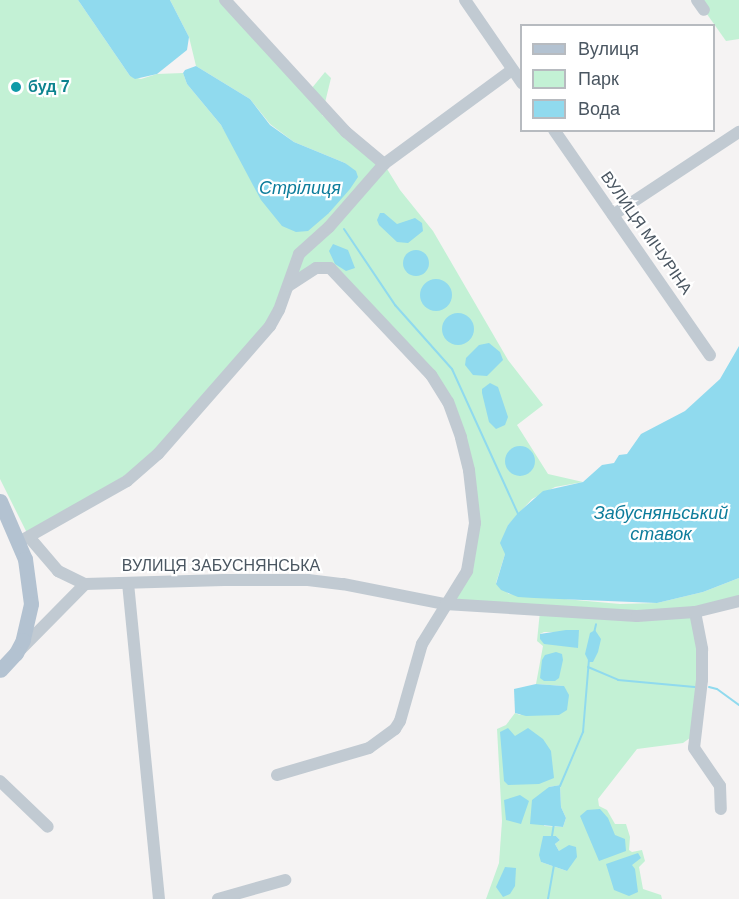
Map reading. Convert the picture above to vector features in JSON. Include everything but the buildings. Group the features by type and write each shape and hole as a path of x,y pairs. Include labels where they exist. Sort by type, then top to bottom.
{"main road":[{"path":"0,501 24,540 31,604 27,628 16,653 0,670"}],"street":[{"path":"225,0 346,132 384,164"},
{"path":"465,0 520,80"},
{"path":"16,653 85,585 58,571 24,540 127,480 158,454 270,326 299,254 328,227 384,164 512,70"},
{"name":"ВУЛИЦЯ МІЧУРІНА","path":"555,132 710,355"},
{"path":"613,215 739,132"},
{"path":"277,775 369,748 388,736 400,721 422,644 467,571 475,523 466,452 448,402 431,375 330,268 316,268 288,286"},
{"name":"ВУЛИЦЯ ЗАБУСНЯНСЬКА","path":"85,585 308,580 343,584 445,604 637,616 695,612 739,601"},
{"path":"128,583 159,899"},
{"path":"695,612 702,649 702,680 694,748 720,786 721,808"},
{"path":"0,781 48,827"},
{"path":"218,899 285,880"}],"green space":[{"path":"0,0 78,0 130,76 141,79 157,74 183,73 187,84 221,125 230,140 329,213 357,177 345,163 294,142 270,124 250,99 196,66 189,37 170,0 222,0 307,94 325,72 331,78 322,115 384,164 400,190 433,231 508,360 543,405 517,425 548,474 583,482 555,487 532,499 508,525 505,554 496,583 509,594 620,604 657,603 703,592 739,578 739,601 695,612 700,640 694,735 683,743 637,749 598,799 599,806 607,810 615,824 626,824 630,837 629,850 632,852 642,850 645,861 639,867 643,889 661,895 662,899 486,899 499,863 502,821 497,729 506,725 515,713 520,715 564,686 536,684 543,646 537,641 540,611 445,604 457,590 475,523 448,402 330,268 288,286 279,310 158,454 29,537 0,479","holes":["559,632 578,648 540,634","560,785 561,807 566,818 563,827 544,826 549,787","543,836 556,836 560,840 555,844 559,851 563,851 567,871 541,862"]},
{"path":"697,0 739,0 739,39 726,41"}],"water":[{"path":"78,0 170,0 189,37 187,50 157,74 135,79 130,76"},
{"name":"Стрілиця","path":"196,66 250,99 270,125 294,142 345,163 356,171 358,177 350,189 329,213 308,231 296,232 282,226 261,200 221,125 187,84 183,73"},
{"path":"380,213 384,213 397,224 415,218 422,223 423,231 408,243 397,242 379,225 377,220"},
{"path":"333,244 348,250 355,268 346,271 335,264 329,251"},
{"path":"416,250 425,254 429,263 425,272 416,276 407,272 403,263 407,254"},
{"path":"436,279 447,284 452,295 447,306 436,311 425,306 420,295 425,284"},
{"path":"458,313 469,318 474,329 469,340 458,345 447,340 442,329 447,318"},
{"path":"489,343 500,352 503,360 487,376 473,375 465,365 466,358 479,345"},
{"name":"Забусняньський ставок","path":"739,346 739,578 703,592 657,603 518,597 501,590 496,584 505,554 500,543 508,525 518,513 543,491 583,482 602,465 614,463 619,455 627,454 641,434 685,411 720,379"},
{"path":"490,383 498,387 508,417 505,425 496,429 489,422 482,393 482,389"},
{"path":"520,446 530,451 535,461 530,471 520,476 510,471 505,461 510,451"},
{"path":"579,630 578,648 544,644 540,639 540,634"},
{"path":"595,630 601,639 593,662 589,662 585,654 590,633"},
{"path":"556,652 562,654 563,660 559,678 555,681 544,681 540,678 542,660 545,655"},
{"path":"536,684 564,686 569,695 567,710 559,715 526,716 515,713 514,689"},
{"path":"508,728 515,736 528,728 543,739 551,751 554,778 539,784 508,785 504,781 500,732"},
{"path":"560,785 561,807 566,818 563,827 530,824 532,800 549,787"},
{"path":"520,795 529,801 521,824 506,820 504,800"},
{"path":"600,809 608,818 615,835 625,839 626,851 599,861 580,816 587,810"},
{"path":"543,836 556,836 560,840 555,844 559,851 569,845 576,847 577,857 567,871 541,862 539,855"},
{"path":"638,853 641,858 632,865 635,869 638,892 629,896 614,890 606,864"},
{"path":"505,867 516,868 515,886 510,894 503,897 496,887"}],"waterway":[{"path":"344,229 395,305 452,369 519,516"},
{"path":"594,633 596,624"},
{"path":"560,786 583,732 589,659"},
{"path":"588,667 618,680 695,687"},
{"path":"709,687 717,689 739,705"},
{"path":"552,836 554,824"},
{"path":"548,899 554,866"}],"place":[{"name":"буд 7","path":"16,87"}]}
